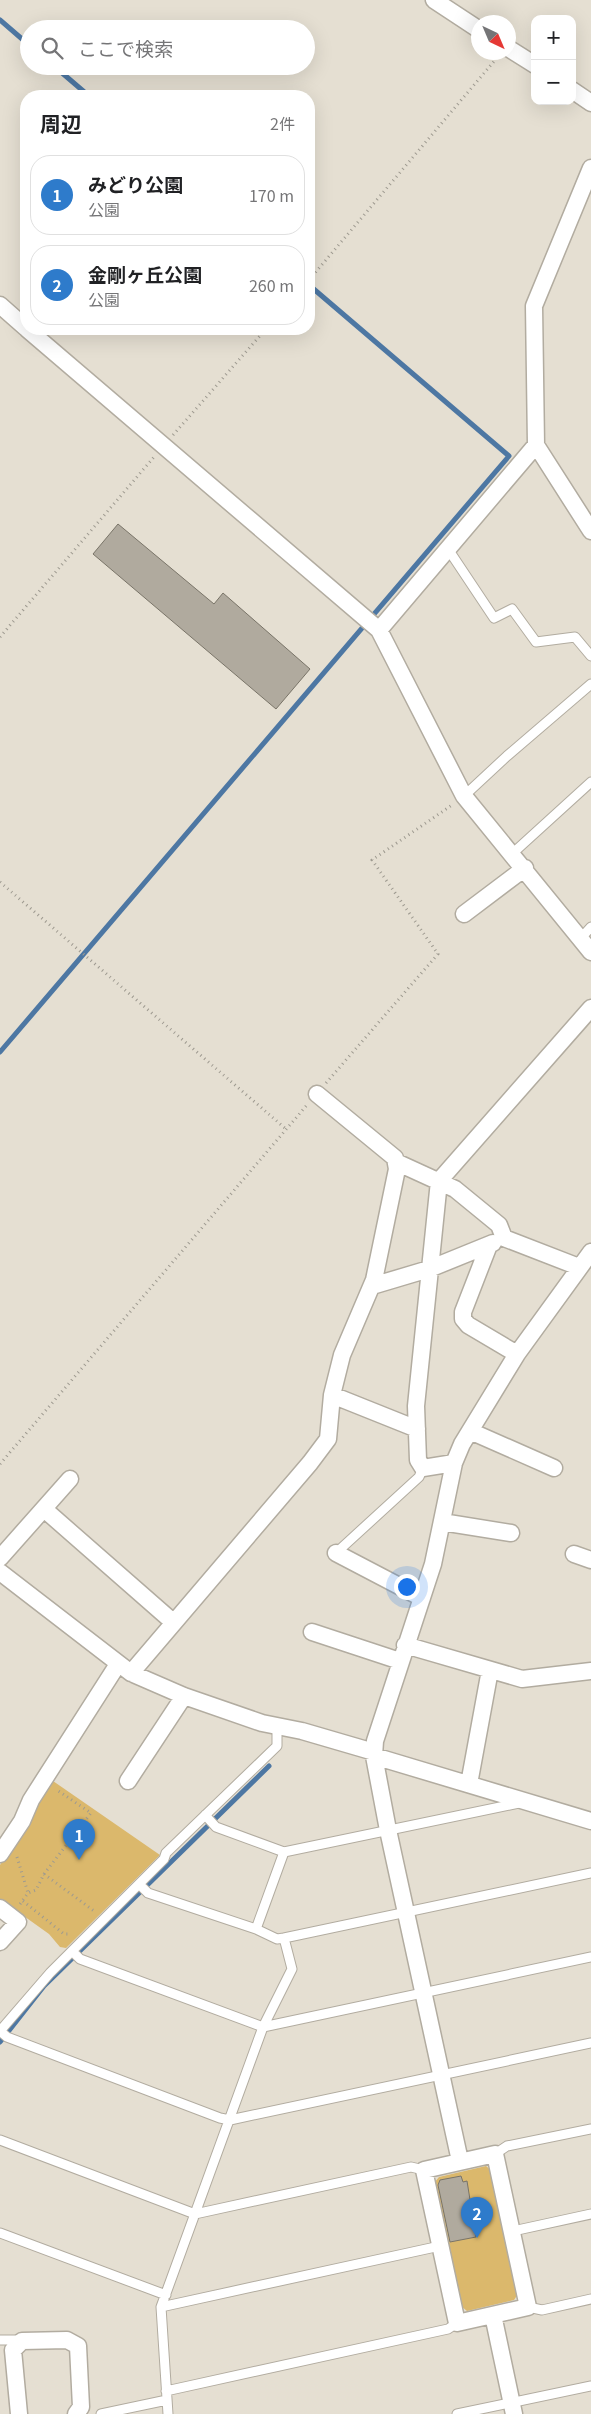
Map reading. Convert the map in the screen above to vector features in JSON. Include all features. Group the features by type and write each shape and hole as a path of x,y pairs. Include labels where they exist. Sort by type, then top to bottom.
{"street":[{"path":"434,0 471,24"},
{"path":"516,53 531,62"},
{"path":"576,93 591,103"},
{"path":"591,168 534,306 536,445 591,531"},
{"path":"0,305 20,322"},
{"path":"35,335 378,630 464,796 525,868 585,933 591,952"},
{"path":"378,630 536,445"},
{"path":"464,914 525,868"},
{"path":"454,1463 423,1468 418,1460 416,1406 439,1181 591,1008"},
{"path":"0,1854 22,1821 31,1800 124,1669 173,1622 328,1439 332,1395 342,1355 372,1286 397,1168 395,1158 317,1094"},
{"path":"396,1162 455,1189 499,1226 504,1238 582,1271"},
{"path":"372,1286 429,1270 504,1238"},
{"path":"489,1246 463,1312 463,1319 468,1325 517,1354"},
{"path":"460,2161 388,1830 374,1754 375,1741 434,1564 454,1463 470,1431 517,1354 582,1271 591,1252"},
{"path":"332,1395 417,1429"},
{"path":"470,1431 554,1468"},
{"path":"0,1558 70,1479"},
{"path":"44,1509 173,1622"},
{"path":"442,1522 511,1533"},
{"path":"336,1552 422,1598"},
{"path":"574,1554 591,1560"},
{"path":"0,1572 124,1669 184,1696 278,1727 302,1731 591,1821"},
{"path":"312,1632 403,1653 490,1670 522,1679 591,1671"},
{"path":"469,1784 490,1670"},
{"path":"128,1781 184,1696"},
{"path":"0,1942 18,1922 5,1912"},
{"path":"495,2154 528,2307 457,2323 424,2170 460,2161 495,2154"},
{"path":"493,2315 513,2408"},
{"path":"19,2414 13,2350 22,2340 67,2340 78,2346 81,2407 76,2414"}],"lane":[{"path":"448,549 494,618 512,609 536,642 575,637 591,656"},
{"path":"464,796 507,756 591,684"},
{"path":"513,853 591,782"},
{"path":"336,1552 419,1477 423,1468"},
{"path":"278,1727 278,1746 205,1815 72,1950 2,2033 220,2118 230,2120 591,2043"},
{"path":"205,1815 216,1827 284,1852 527,1802"},
{"path":"256,1929 284,1852"},
{"path":"139,1884 148,1893 256,1929 277,1939 591,1873"},
{"path":"168,2414 162,2307 263,2028 292,1969 284,1938"},
{"path":"72,1950 80,1959 263,2028 591,1957"},
{"path":"495,2154 507,2146 591,2129"},
{"path":"0,2140 195,2214 410,2167 424,2170"},
{"path":"513,2231 591,2214"},
{"path":"0,2233 166,2295"},
{"path":"162,2307 440,2246"},
{"path":"528,2307 542,2310 591,2299"},
{"path":"100,2414 167,2395 448,2329 457,2323"},
{"path":"0,2340 22,2340"},
{"path":"457,2414 513,2408 591,2386"}],"path":[{"path":"315,274 494,60"},
{"path":"0,637 261,335"},
{"path":"0,1464 438,954 372,860 464,796"},
{"path":"0,882 286,1130"},
{"path":"5,1912 23,1901 28,1892 36,1890 44,1874 91,1813 57,1790 53,1796"},
{"path":"44,1874 104,1919"},
{"path":"23,1901 64,1934 70,1935 75,1929"},
{"path":"87,1916 92,1910"}],"shaded area":[{"path":"53,1781 160,1855 66,1948 60,1947 49,1934 0,1899 0,1865"},
{"path":"486,2166 493,2172 518,2294 514,2300 467,2311 461,2306 434,2183 439,2177"}],"building":[{"path":"118,524 214,604 223,593 310,669 276,709 93,554"},
{"path":"461,2176 463,2182 467,2181 476,2237 450,2242 438,2185 440,2180"}],"waterway":[{"path":"0,20 20,37"},
{"path":"64,75 82,90"},
{"path":"0,1052 509,456 315,290"},
{"path":"0,2042 44,1986 269,1766"}],"place":[{"name":"みどり公園","path":"79,1860"},
{"name":"金剛ヶ丘公園","path":"477,2238"}]}
